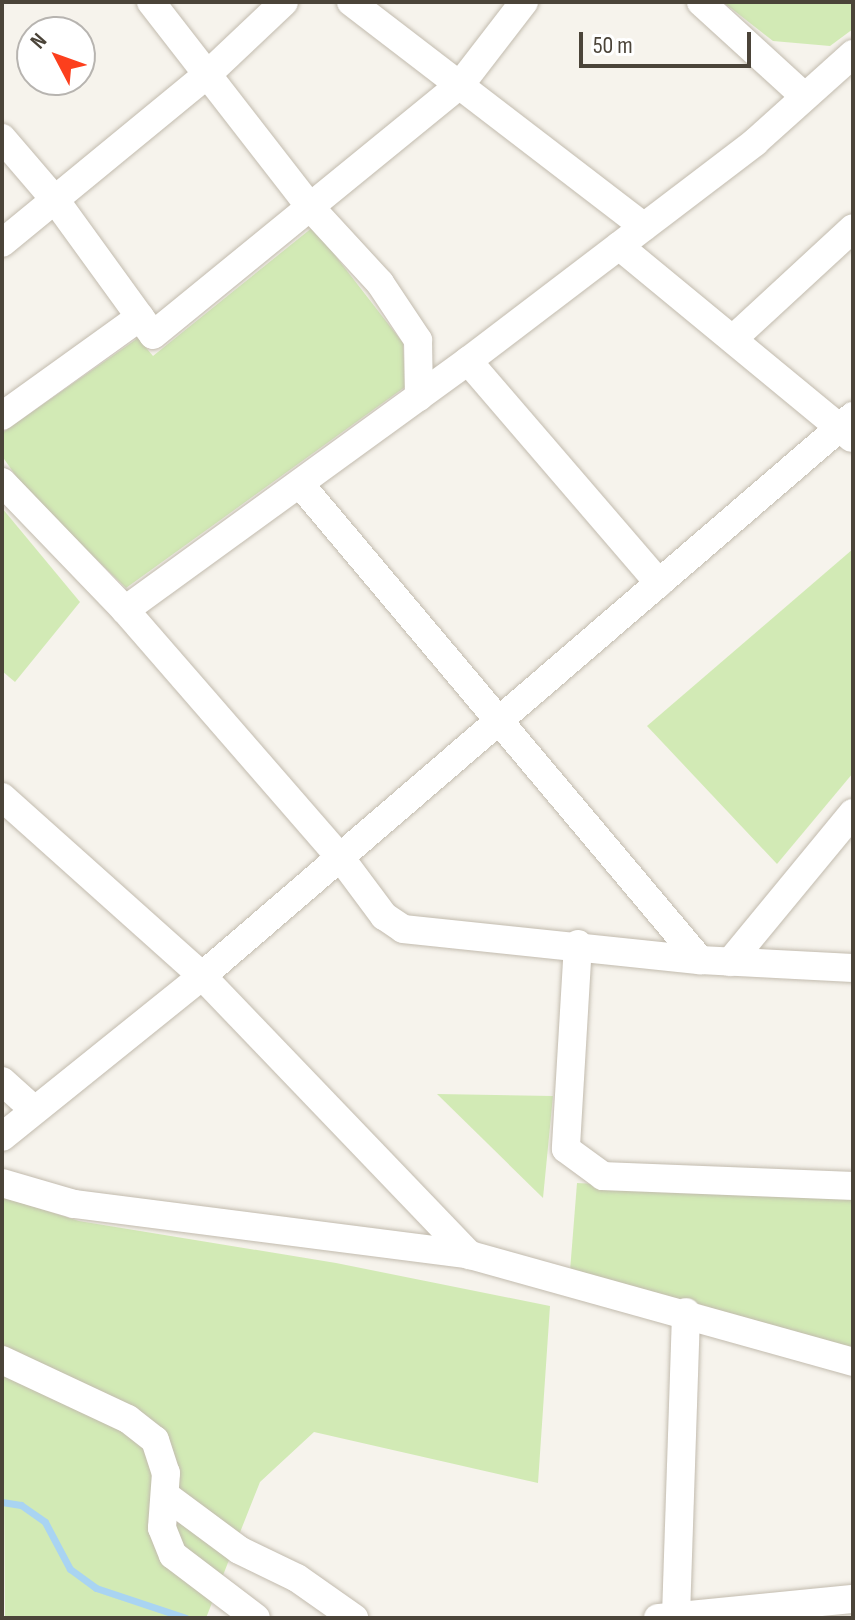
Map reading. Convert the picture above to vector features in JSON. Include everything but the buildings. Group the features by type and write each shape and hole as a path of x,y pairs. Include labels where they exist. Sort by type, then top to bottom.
{"street":[{"path":"151,2 311,208 380,283 418,340 419,397"},
{"path":"2,243 209,73 284,2"},
{"path":"351,2 644,227"},
{"path":"2,138 56,201 153,335 460,85 524,2"},
{"path":"701,2 803,95"},
{"path":"125,610 468,361 644,227 755,142 803,95 853,54"},
{"path":"734,338 853,228"},
{"path":"2,1137 32,1108 202,976 659,583 849,428 619,246"},
{"path":"2,416 140,317"},
{"path":"468,361 659,583"},
{"path":"2,482 125,610 340,857 384,916 403,929 578,944 700,960 853,968"},
{"path":"300,484 700,960"},
{"path":"2,797 202,976 470,1255"},
{"path":"730,962 853,813"},
{"path":"578,944 566,1149 603,1176 853,1186"},
{"path":"2,1081 32,1108"},
{"path":"2,1183 74,1204 470,1255 686,1312 853,1362"},
{"path":"686,1312 667,1617 853,1599"},
{"path":"2,1360 143,1428 163,1455 165,1495 162,1528 173,1555 256,1618"},
{"path":"165,1495 239,1550 297,1578 354,1618"}],"green space":[{"path":"723,2 853,2 853,29 830,46 773,41"},
{"path":"313,227 403,343 405,387 126,588 27,492 2,456 2,433 138,338 153,356"},
{"path":"2,508 80,602 15,682 2,671"},
{"path":"853,549 853,773 777,864 647,726"},
{"path":"437,1094 553,1096 543,1198"},
{"path":"577,1183 853,1198 853,1352 570,1271"},
{"path":"2,1197 79,1221 336,1263 550,1306 538,1483 314,1432 260,1482 206,1618 5,1618"}],"waterway":[{"path":"2,1502 21,1505 45,1522 70,1569 96,1588 186,1618"}]}
